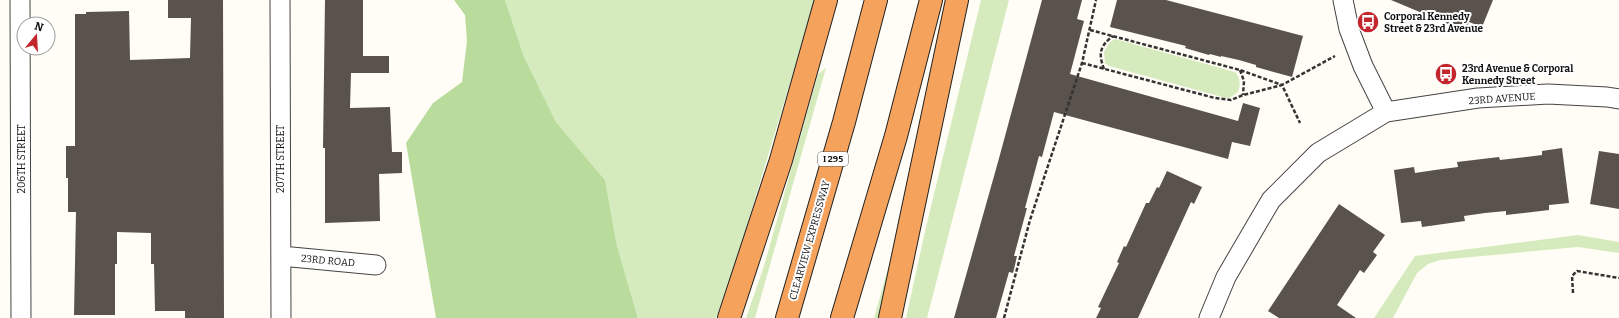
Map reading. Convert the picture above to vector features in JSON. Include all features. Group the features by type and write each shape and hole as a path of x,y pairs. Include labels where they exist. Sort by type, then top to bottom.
{"highway":[{"path":"729,318 781,160 826,0"},
{"name":"CLEARVIEW EXPRESSWAY","path":"787,318 844,122 876,0"},
{"path":"842,318 896,136 931,0"},
{"path":"890,318 957,0"}],"street":[{"name":"206TH STREET","path":"20,0 21,318"},
{"name":"207TH STREET","path":"280,0 281,318"},
{"path":"1209,318 1226,277 1271,200 1318,152 1386,112 1363,66 1350,29 1343,0"},
{"name":"23RD AVENUE","path":"1386,112 1478,98 1548,94 1619,99"},
{"name":"23RD ROAD","path":"281,256 376,265"}],"path":[{"path":"1004,318 1030,220 1082,62 1096,0"},
{"path":"1090,30 1240,70 1282,85 1300,123"},
{"path":"1104,69 1101,60 1101,50 1106,42 1113,36"},
{"path":"1082,62 1214,98 1230,100 1243,95 1282,85 1335,56"},
{"path":"1240,70 1244,81 1243,95"},
{"path":"1573,293 1572,276 1577,271 1619,278"}],"green space":[{"path":"454,0 505,0 524,57 556,122 605,180 617,246 638,318 436,318 406,143 433,103 462,82 467,41 465,15"},
{"path":"505,0 815,0 739,252 716,318 638,318 617,246 605,180 556,122 524,57"},
{"path":"981,0 1009,0 927,318 906,318 926,227"},
{"path":"1115,39 1235,72 1240,81 1238,92 1231,97 1226,98 1109,66 1105,63 1104,52 1110,42"},
{"path":"826,68 755,318 746,318 764,266 818,74"},
{"path":"902,219 880,318 874,318"},
{"path":"1578,235 1619,242 1619,253 1578,247 1440,260 1428,264 1417,273 1393,318 1374,318 1415,256"}],"building":[{"path":"168,0 223,0 224,318 185,318 185,311 155,311 154,264 151,264 151,233 117,232 117,264 115,264 115,315 74,315 76,212 68,212 66,146 75,146 75,14 86,14 86,12 129,11 130,60 190,58 191,18 168,18"},
{"path":"325,0 363,0 363,56 389,56 389,73 351,73 350,108 390,107 392,152 402,152 402,173 379,174 380,221 325,223 325,148 323,148"},
{"path":"1042,0 1082,0 1077,19 1084,21 1070,74 1238,121 1243,103 1260,108 1250,146 1232,142 1228,159 1054,112 1042,157 1039,156 1025,208 1027,208 1014,256 1017,256 1013,273 1009,272 996,318 954,318 998,162"},
{"path":"1117,0 1166,0 1303,36 1292,77 1256,67 1256,65 1239,60 1209,55 1185,48 1186,46 1110,27"},
{"path":"1391,0 1493,0 1482,27 1469,22 1465,31"},
{"path":"1562,148 1569,203 1549,205 1549,210 1506,215 1506,211 1464,216 1465,221 1422,227 1421,221 1401,223 1394,170 1414,167 1415,173 1458,167 1457,162 1499,157 1500,160 1542,155 1542,151"},
{"path":"1599,151 1619,154 1619,209 1590,204"},
{"path":"1167,171 1202,187 1194,204 1191,202 1138,318 1096,318 1101,308 1098,307 1119,263 1117,262 1124,246 1126,247 1146,203 1149,203 1157,187 1159,188"},
{"path":"1339,204 1385,235 1373,252 1377,255 1364,273 1360,270 1337,305 1356,318 1279,318 1268,311"}],"place":[{"name":"Corporal Kennedy Street & 23rd Avenue","path":"1368,22"},
{"name":"23rd Avenue & Corporal Kennedy Street","path":"1446,74"}]}
